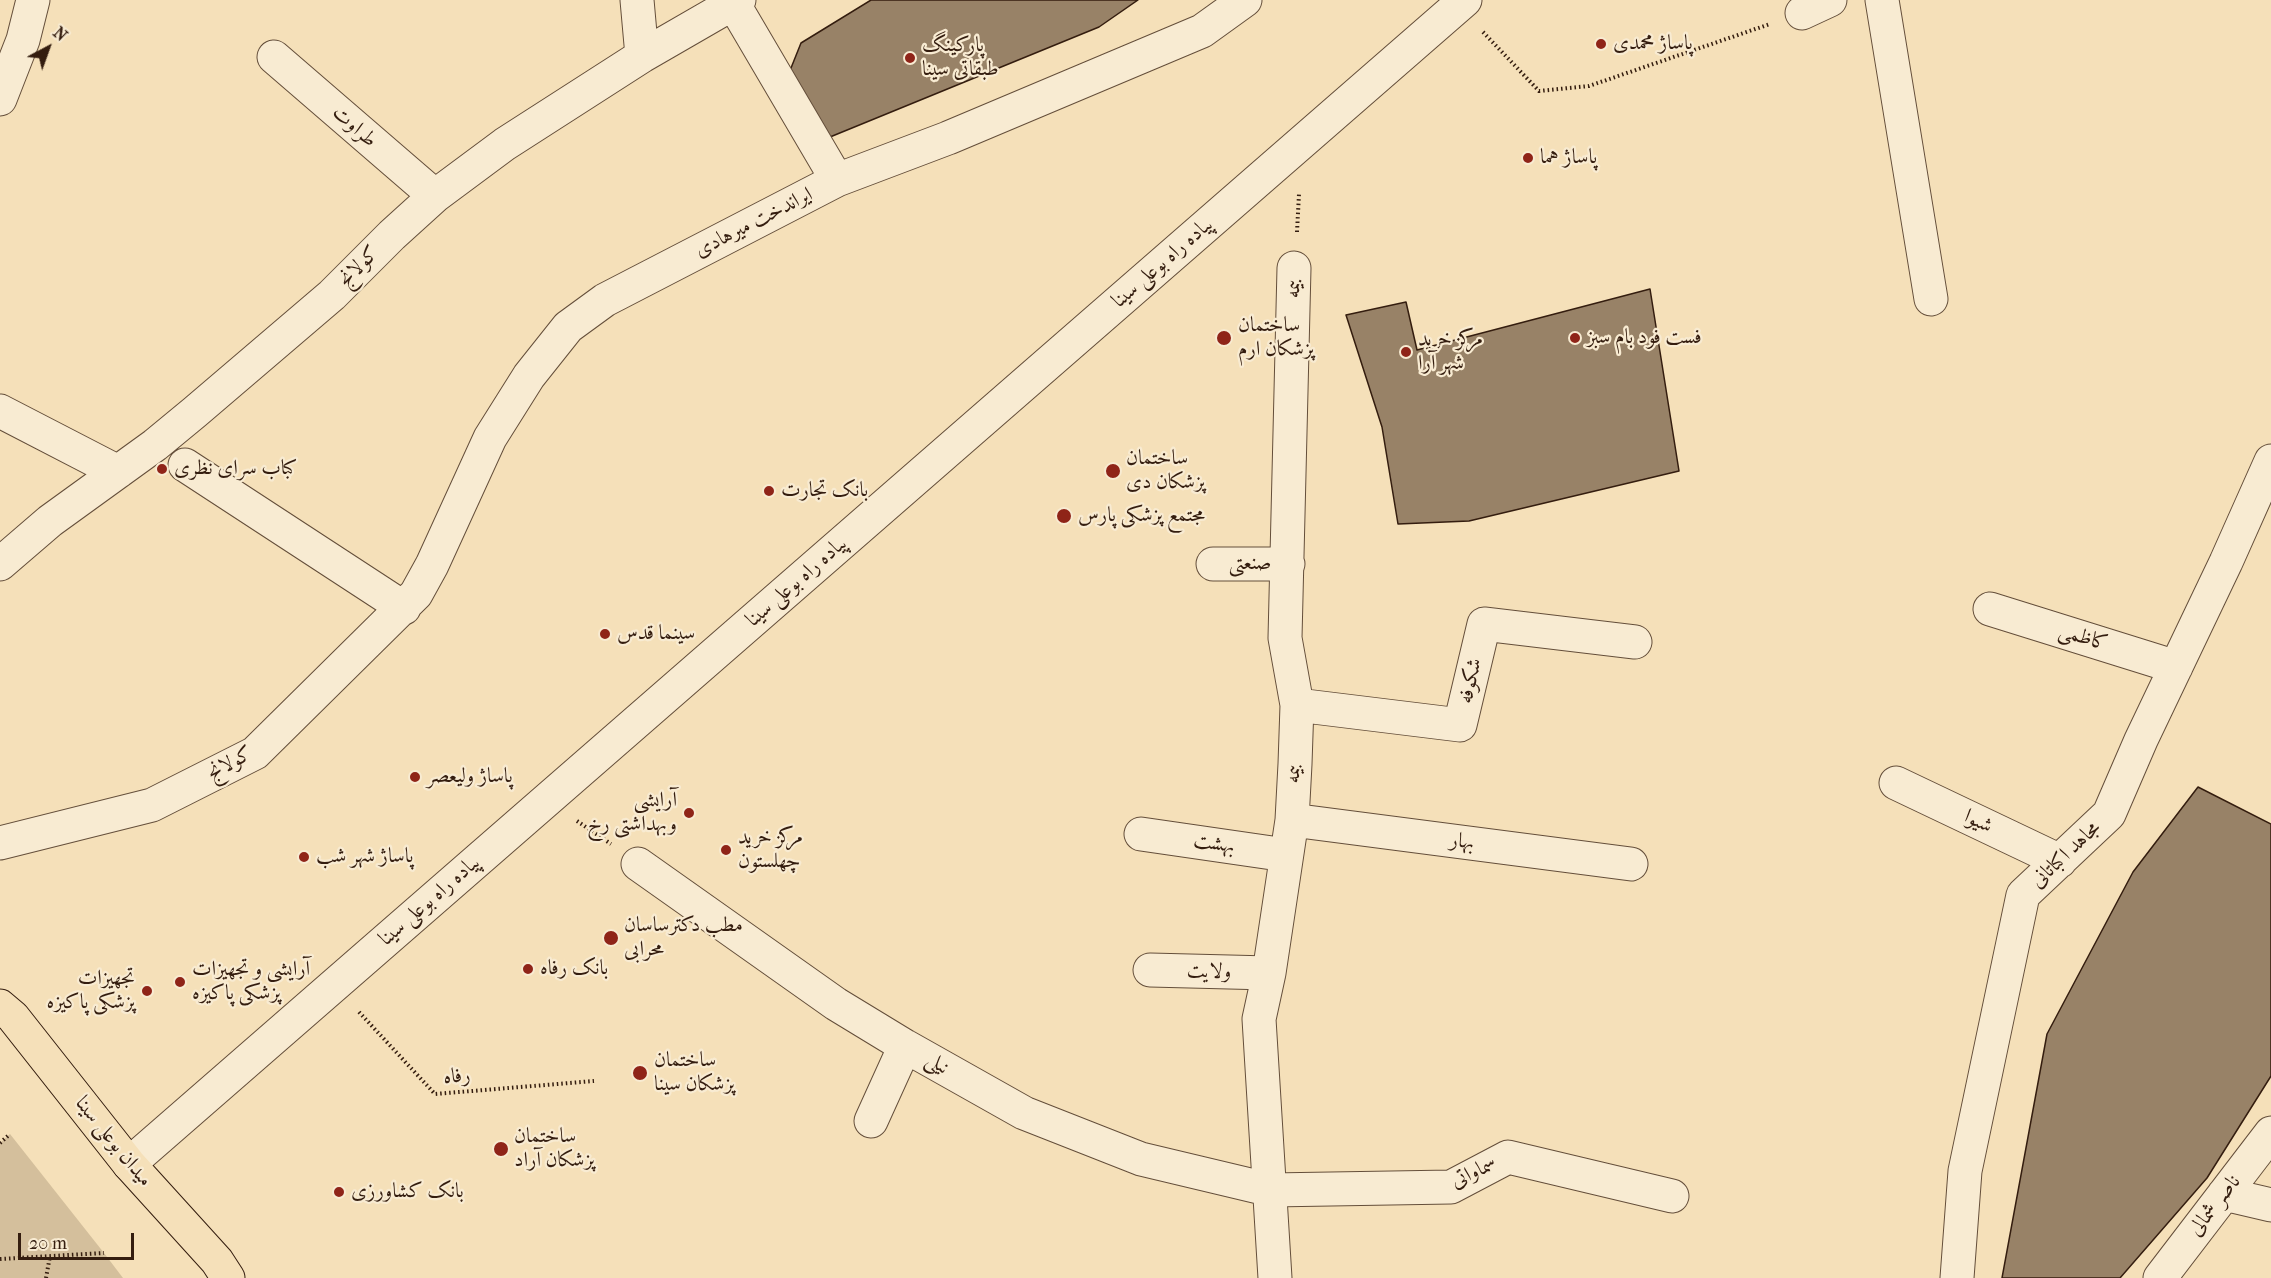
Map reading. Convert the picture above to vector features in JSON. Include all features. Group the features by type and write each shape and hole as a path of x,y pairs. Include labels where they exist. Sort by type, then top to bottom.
{"main road":[{"name":"میدان بوعلی سینا","path":"0,1005 13,1017 129,1164 217,1261 228,1278"}],"street":[{"path":"0,99 12,34 33,0"},
{"path":"637,0 642,56"},
{"name":"ایراندخت میرهادی","path":"404,608 416,594 432,565 490,438 529,376 568,327 605,300 837,180 948,138 1202,31 1245,0"},
{"path":"1882,0 1931,299"},
{"path":"736,2 837,180"},
{"name":"کولانج","path":"0,564 50,521 155,445 332,295 435,196 505,144 642,56 736,2"},
{"name":"پیاده راه بوعلی سینا","path":"129,1164 1461,3"},
{"name":"طراوت","path":"274,57 435,196"},
{"name":"بیمه","path":"1275,1278 1260,1019 1292,820 1297,705 1285,638 1294,268"},
{"path":"0,411 118,472"},
{"name":"مجاهد اکباتانی","path":"1957,1278 1965,1171 2023,895 2109,814 2271,461"},
{"path":"185,465 404,608"},
{"name":"صنعتی","path":"1213,564 1288,564"},
{"name":"کولانج","path":"0,843 152,805 255,753 404,608"},
{"name":"کاظمی","path":"1990,609 2176,667"},
{"name":"شکوفه","path":"1297,705 1460,725 1484,624 1635,642"},
{"name":"شیوا","path":"1896,783 2060,861"},
{"name":"بهار","path":"1292,820 1631,864"},
{"name":"بهشت","path":"1141,834 1286,855"},
{"name":"نیلی","path":"638,864 836,1004 1024,1113 1141,1159 1271,1190"},
{"name":"ولایت","path":"1150,970 1269,973"},
{"path":"871,1121 905,1046"},
{"name":"ناصر شمالی","path":"2160,1278 2271,1133"},
{"name":"سماواتی","path":"1271,1190 1451,1187 1508,1157 1672,1196"},
{"path":"2224,1194 2271,1205"}],"path":[{"path":"1461,3 1539,91 1589,86 1816,6"},
{"path":"1294,268 1303,142"},
{"path":"547,800 638,864"},
{"name":"رفاه","path":"334,985 435,1094 594,1081"},
{"path":"0,1143 10,1134"},
{"path":"0,1259 104,1253"},
{"path":"46,1278 50,1256"}],"shaded area":[{"path":"10,1134 123,1278 0,1278 0,1143"}],"building":[{"name":"پارکینگ طبقاتی سینا","path":"871,0 1138,0 1099,27 830,137 789,73 801,43"},
{"path":"1650,289 1679,471 1469,521 1398,524 1382,427 1346,315 1406,302 1417,350"},
{"path":"2198,787 2271,824 2271,1076 2207,1178 2120,1278 2002,1278 2047,1034 2133,872"}],"place":[{"name":"پاساژ محمدی","path":"1601,44"},
{"name":"پارکینگ طبقاتی سینا","path":"910,58"},
{"name":"پاساژ هما","path":"1528,158"},
{"name":"ساختمان پزشکان ارم","path":"1224,338"},
{"name":"فست فود بام سبز","path":"1575,338"},
{"name":"مرکز خرید شهر آرا","path":"1406,352"},
{"name":"کباب سرای نظری","path":"162,469"},
{"name":"ساختمان پزشکان دی","path":"1113,471"},
{"name":"بانک تجارت","path":"769,491"},
{"name":"مجتمع پزشکی پارس","path":"1064,516"},
{"name":"سینما قدس","path":"605,634"},
{"name":"پاساژ ولیعصر","path":"415,777"},
{"name":"آرایشی وبهداشتی رخ","path":"689,813"},
{"name":"مرکز خرید چهلستون","path":"726,850"},
{"name":"پاساژ شهر شب","path":"304,857"},
{"name":"مطب دکترساسان محرابی","path":"611,938"},
{"name":"بانک رفاه","path":"528,969"},
{"name":"آرایشی و تجهیزات پزشکی پاکیزه","path":"180,982"},
{"name":"تجهیزات پزشکی پاکیزه","path":"147,991"},
{"name":"ساختمان پزشکان سینا","path":"640,1073"},
{"name":"ساختمان پزشکان آراد","path":"501,1149"},
{"name":"بانک کشاورزی","path":"339,1192"}]}
